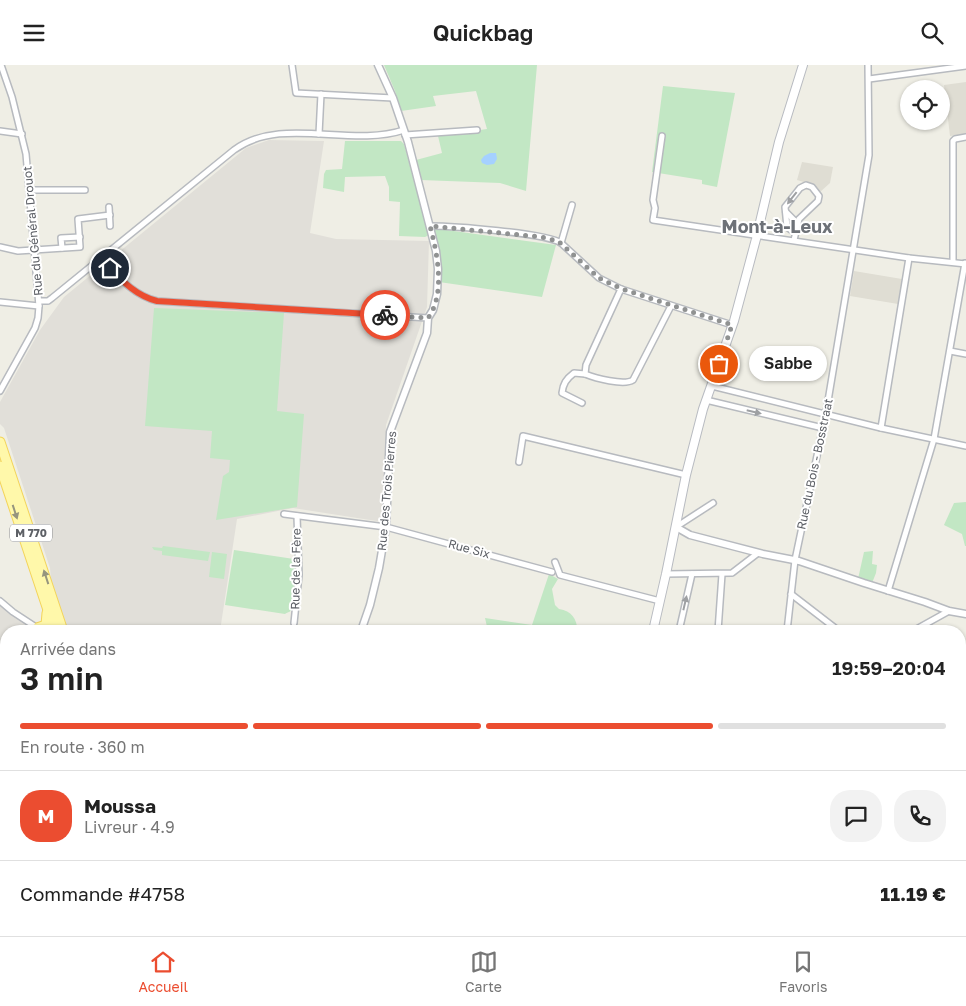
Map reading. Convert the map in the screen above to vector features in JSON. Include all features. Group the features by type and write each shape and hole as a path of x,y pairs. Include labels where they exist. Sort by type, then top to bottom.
{"main road":[{"path":"654,625 686,475 706,400 732,325 779,142 803,65"},
{"name":"M 770","path":"0,442 61,625"},
{"name":"M 770","path":"0,465 53,625"},
{"path":"46,605 46,625"}],"street":[{"name":"Rue du Général Drouot","path":"0,391 36,325 39,304 26,155 22,134 1,65"},
{"path":"292,65 296,93 393,98"},
{"name":"Rue des Trois Pierres","path":"363,625 376,578 386,527 390,432 426,333 428,318 436,303 438,278 437,260 430,226 404,133 393,98 378,65"},
{"name":"Rue du Bois - Bosstraat","path":"788,625 795,560 826,413 869,155 868,65"},
{"path":"869,79 966,66"},
{"path":"319,134 321,94"},
{"path":"0,301 39,304 51,299 246,142 268,135 381,135 477,130"},
{"path":"0,131 22,134"},
{"path":"662,136 653,200 655,208 652,220 909,258 965,263 934,439 888,591"},
{"path":"953,262 953,141 966,137"},
{"path":"794,240 799,219 818,201 819,196 812,187 806,185 800,188 785,207 786,227 795,233"},
{"path":"30,190 85,190"},
{"path":"561,243 572,205"},
{"path":"109,207 110,226"},
{"path":"786,212 797,223"},
{"path":"0,247 14,251 80,247 78,219 110,215"},
{"path":"430,226 554,239 561,243 599,278 622,289 732,325"},
{"path":"62,248 62,238 80,237"},
{"path":"101,258 132,290 157,301 428,318"},
{"path":"881,428 909,258"},
{"path":"585,375 586,365 622,289"},
{"path":"582,403 562,393 565,382 570,376 574,373 630,383 671,306"},
{"path":"950,351 966,354"},
{"path":"712,386 881,428 966,446"},
{"path":"706,400 823,428"},
{"path":"519,463 523,436 686,475"},
{"path":"713,503 676,527 690,535 758,553 795,560 949,611 966,614"},
{"name":"Rue de la Fère","path":"284,514 386,527"},
{"name":"Rue de la Fère","path":"294,623 298,586 297,515"},
{"name":"Rue Six","path":"386,527 552,572"},
{"path":"666,574 732,573 758,553"},
{"path":"555,562 560,575 660,601"},
{"path":"680,625 692,574"},
{"path":"718,625 722,574"},
{"path":"791,594 831,625"},
{"path":"0,601 32,625"},
{"path":"924,625 949,611"}],"shaded area":[{"path":"966,82 966,134 950,136 950,84"},
{"path":"269,140 324,141 310,233 336,239 429,241 427,307 386,425 383,522 293,508 237,519 221,625 55,625 50,568 4,428 0,424 0,402 40,330 64,297 246,148"},
{"path":"802,162 833,167 830,183 820,192 807,183 797,180"},
{"path":"854,271 902,279 898,304 850,296"},
{"path":"0,606 28,625 0,625"}],"green space":[{"path":"384,65 537,65 526,191 500,183 421,180 416,160 442,153 438,136 487,129 476,91 433,96 436,106 401,111"},
{"path":"663,86 735,93 717,187 702,184 702,180 652,172"},
{"path":"345,141 401,141 404,144 429,235 425,237 399,236 400,202 389,201 389,187 385,176 345,177 344,192 323,188 326,170 342,169"},
{"path":"432,228 556,245 542,297 439,282"},
{"path":"154,308 284,313 277,411 304,414 297,507 216,520 223,476 229,472 230,460 210,458 212,431 145,426"},
{"path":"966,502 965,546 962,534 944,525 954,503"},
{"path":"163,546 210,552 208,561 162,555 162,551 154,550 152,547 162,548"},
{"path":"234,550 294,559 295,592 291,611 285,614 225,605"},
{"path":"873,551 872,564 877,565 872,583 858,579 864,552"},
{"path":"212,552 227,554 224,579 209,577"},
{"path":"549,574 558,579 552,589 555,605 559,609 570,613 577,625 532,625"},
{"path":"485,618 532,625 487,625"}],"water":[{"path":"496,153 497,159 494,164 487,165 482,163 481,160 484,156"}],"way so far":[{"path":"385,315 428,318 433,310 436,303 438,269 430,226 541,237 558,241 599,278 622,289 732,325 719,364"}],"place":[{"name":"Sabbe","path":"719,364"}],"district":[{"name":"Mont-à-Leux","path":"777,227"}],"route":[{"path":"110,268 132,290 157,301 385,315"}]}
